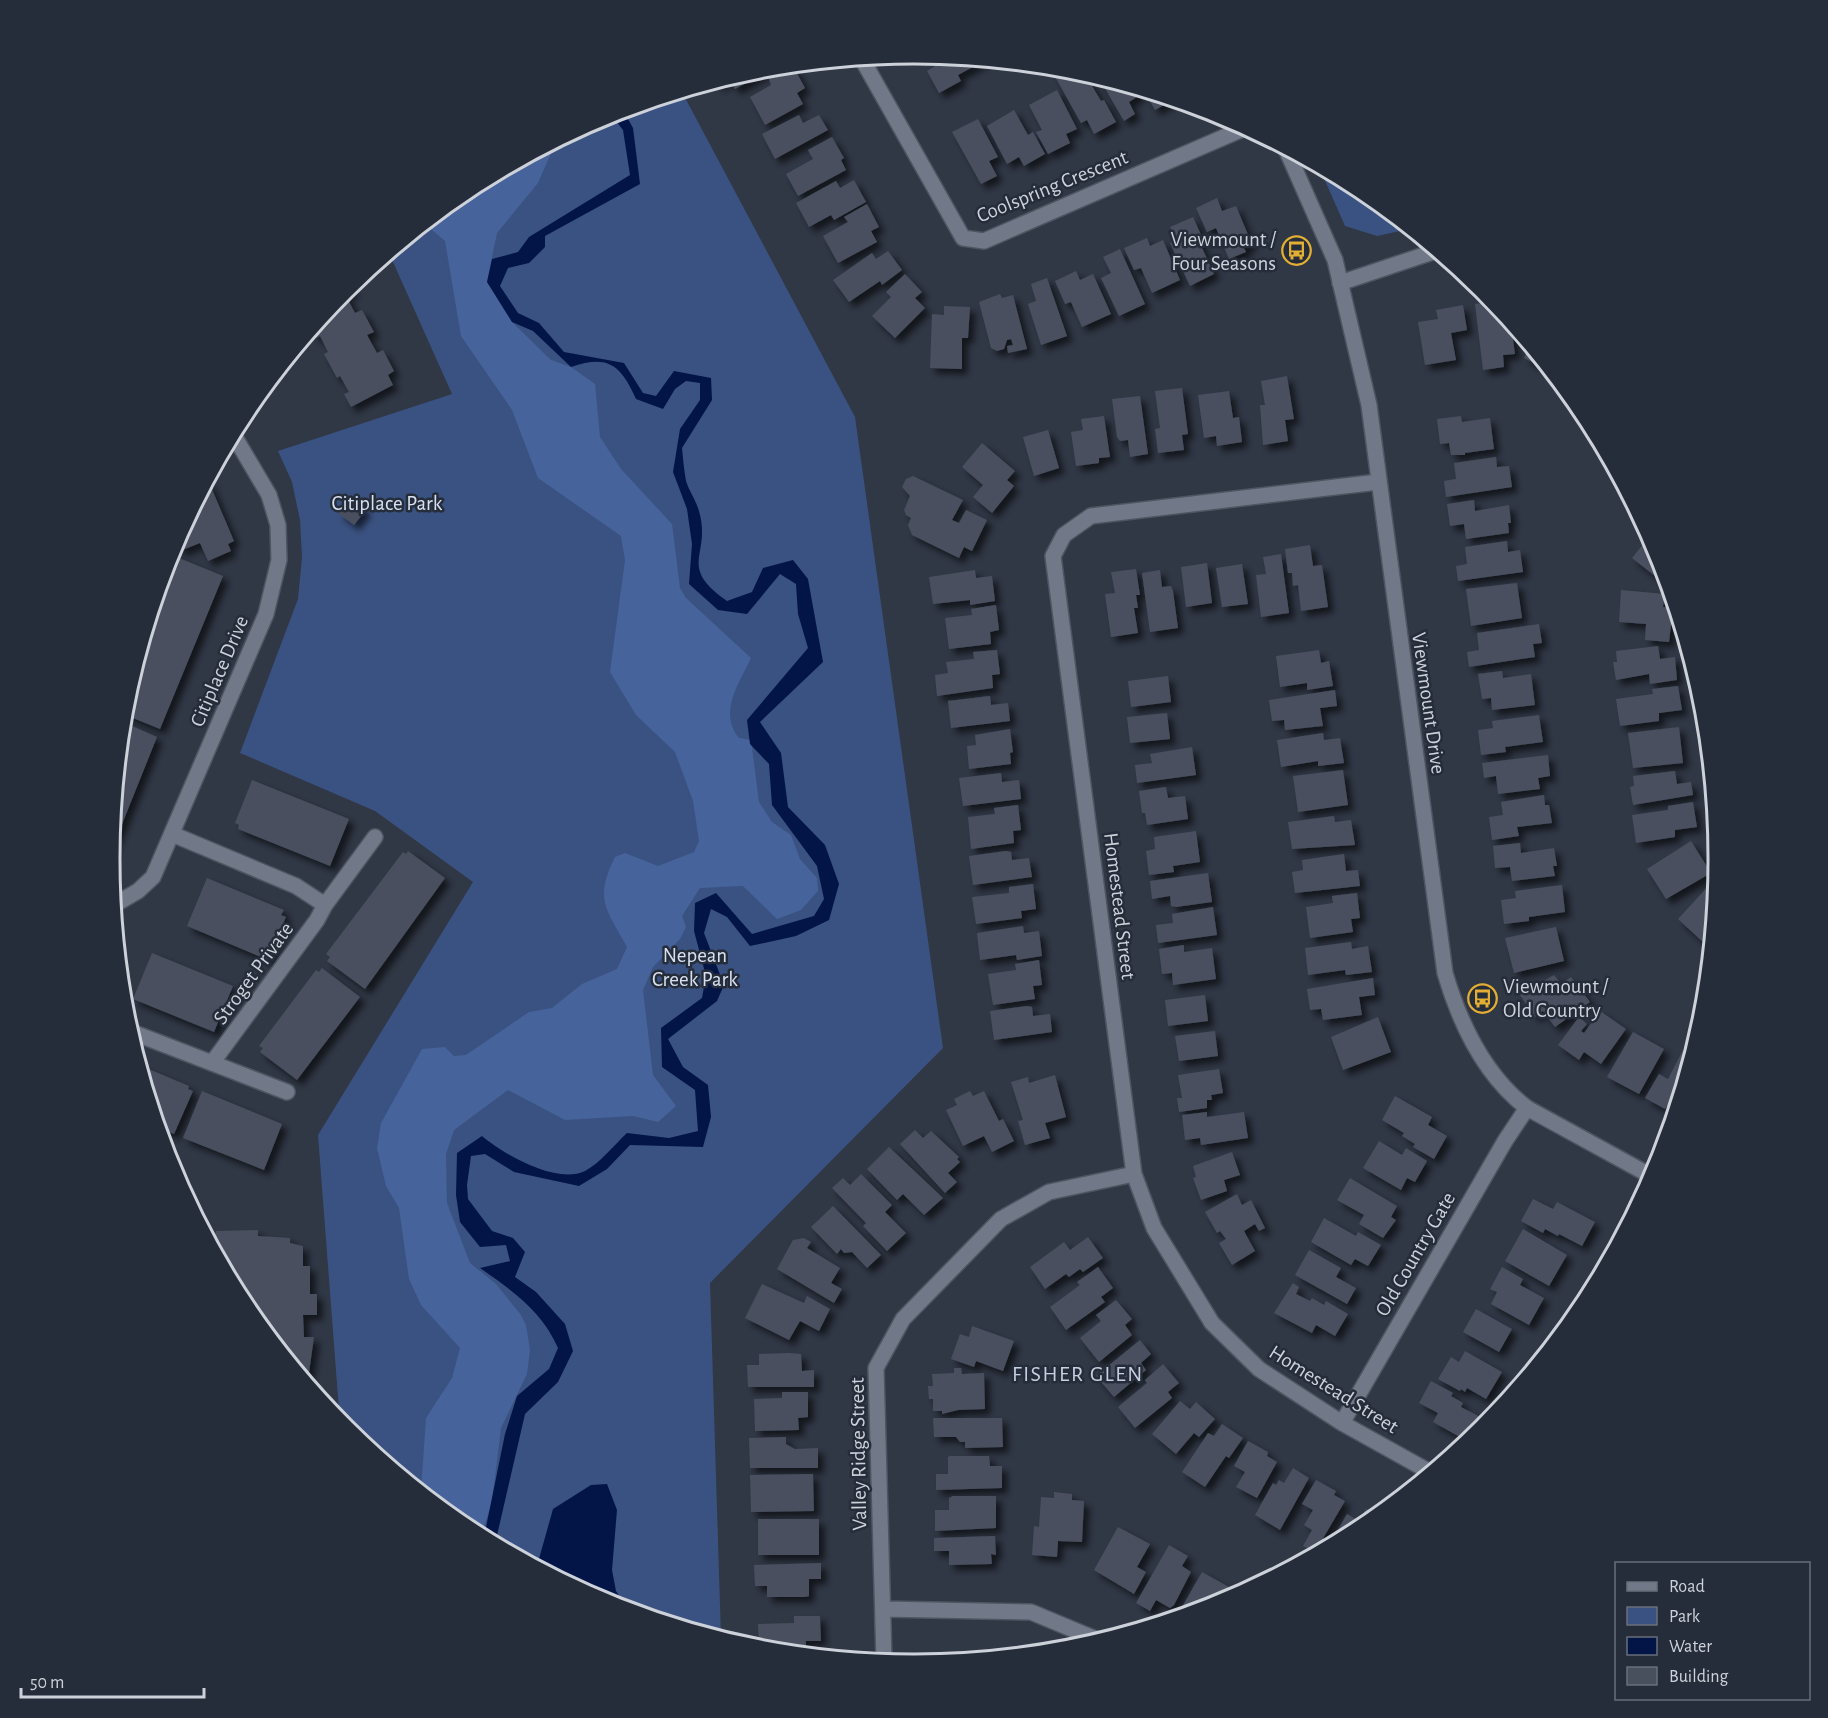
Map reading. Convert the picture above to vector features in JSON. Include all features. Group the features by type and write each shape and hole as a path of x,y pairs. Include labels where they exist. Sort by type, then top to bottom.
{"street":[{"name":"Coolspring Crescent","path":"866,66 963,238 984,241 1235,132"},
{"name":"Viewmount Drive","path":"1291,160 1335,260 1369,405 1445,973 1453,1000 1476,1048 1509,1095 1527,1108 1644,1172"},
{"path":"1340,283 1428,254"},
{"name":"Citiplace Drive","path":"121,901 138,891 153,877 266,615 279,560 278,525 269,495 238,442"},
{"name":"Homestead Street","path":"1378,482 1091,516 1064,535 1053,556 1134,1174 1154,1228 1212,1323 1259,1369 1342,1423 1423,1468"},
{"path":"172,834 296,886 325,905"},
{"name":"Stroget Private","path":"212,1063 375,837"},
{"path":"140,1035 287,1092"},
{"name":"Old Country Gate","path":"1342,1423 1504,1141 1527,1108"},
{"name":"Valley Ridge Street","path":"884,1653 876,1368 903,1319 1001,1219 1049,1192 1134,1174"},
{"path":"883,1609 1031,1612 1084,1634"}],"green space":[{"name":"Nepean Creek Park","path":"686,99 855,417 943,1048 710,1283 721,1629 659,1611 610,1593 563,1572 517,1547 473,1520 430,1489 390,1456 339,1407 318,1135 473,882 375,811 240,753 298,599 302,557 300,520 292,482 278,451 452,394 392,260 473,198 517,171 563,146 610,125"},
{"path":"1324,179 1400,231 1377,236 1345,226"}],"shaded area":[{"path":"552,152 538,183 497,233 487,282 512,322 551,360 571,367 595,384 600,437 621,469 672,524 680,588 686,598 751,658 736,688 730,708 730,718 739,738 751,740 759,802 772,822 791,835 800,859 817,878 818,891 801,910 777,919 743,886 700,888 682,916 686,927 680,939 653,967 643,990 653,1075 676,1106 658,1122 633,1116 565,1120 508,1090 454,1130 446,1154 447,1203 470,1263 496,1284 521,1315 526,1325 530,1350 527,1374 501,1428 492,1502 484,1527 422,1482 426,1418 452,1378 460,1348 421,1305 409,1279 399,1208 386,1186 377,1148 381,1123 422,1049 445,1047 454,1056 466,1055 529,1012 552,1008 582,984 617,969 627,947 608,913 604,894 605,883 615,857 625,853 658,866 694,852 699,841 693,801 675,752 636,715 610,672 625,560 621,536 538,478 512,410 461,336 445,241 430,229 473,198"}],"water":[{"path":"628,118 633,128 640,184 545,236 545,247 529,263 508,268 500,286 518,313 539,323 564,352 624,363 643,393 656,396 674,371 711,378 712,400 682,448 686,481 698,507 702,526 699,569 712,589 727,601 752,592 763,568 793,560 808,579 823,662 760,722 781,753 788,807 825,845 839,884 829,920 796,936 750,946 727,917 711,909 704,933 724,985 717,1001 668,1039 683,1067 708,1085 711,1117 703,1147 630,1145 607,1169 579,1186 514,1172 485,1154 471,1156 467,1185 468,1199 492,1231 513,1238 525,1252 515,1277 536,1292 565,1324 573,1351 558,1382 525,1414 497,1535 486,1528 505,1434 517,1396 549,1369 558,1348 535,1312 480,1268 510,1261 506,1245 480,1247 460,1222 456,1195 457,1153 482,1136 516,1159 531,1166 560,1174 573,1174 585,1171 596,1163 627,1133 669,1138 698,1131 695,1090 662,1067 661,1028 702,998 706,976 694,931 695,903 716,893 752,934 814,916 824,899 817,866 772,805 769,764 750,744 747,720 808,648 798,614 796,584 780,574 747,614 718,610 689,584 692,544 687,509 673,472 680,429 700,400 700,383 686,381 675,389 663,409 636,399 625,378 612,366 595,362 571,367 533,331 512,322 487,282 492,259 518,252 529,237 630,175 623,130 617,122"},
{"path":"607,1484 617,1510 612,1570 616,1591 620,1597 539,1559 553,1509 591,1485"}],"building":[{"path":"935,66 973,67 958,75 961,81 939,93 927,71"},
{"path":"797,73 805,88 797,93 803,104 765,125 750,97 771,85 769,79"},
{"path":"1056,78 1092,85 1101,101 1104,100 1116,122 1094,134 1087,120 1081,123"},
{"path":"1105,88 1137,97 1129,102 1135,114 1124,121"},
{"path":"1057,90 1077,129 1066,134 1070,143 1048,154 1036,132 1042,130 1029,105"},
{"path":"1150,101 1163,105 1155,110"},
{"path":"1014,110 1028,135 1033,132 1045,154 1024,166 1019,157 1007,164 987,126"},
{"path":"799,115 803,123 819,115 828,130 775,159 762,134"},
{"path":"978,119 998,157 989,161 997,176 981,184 952,132"},
{"path":"832,137 844,158 841,160 846,170 798,196 786,174 813,159 808,150"},
{"path":"854,180 866,202 834,220 831,215 809,227 796,203 836,181 840,188"},
{"path":"1217,198 1222,211 1236,206 1252,244 1244,248 1246,252 1229,259 1216,228 1207,232 1196,208"},
{"path":"867,204 879,227 871,231 877,242 838,263 823,236 848,222 844,217"},
{"path":"1193,217 1203,239 1199,241 1214,274 1190,286 1170,243 1177,240 1170,227"},
{"path":"1147,238 1150,246 1163,240 1180,280 1152,293 1141,268 1134,270 1124,248"},
{"path":"1120,249 1145,304 1119,316 1101,278 1111,273 1103,257"},
{"path":"888,251 902,270 882,285 880,281 849,302 833,280 872,253 876,259"},
{"path":"1076,271 1080,280 1093,274 1111,314 1082,327 1071,302 1065,304 1055,281"},
{"path":"905,274 922,292 915,298 925,308 895,338 872,316 891,297 886,292"},
{"path":"1047,278 1067,336 1041,345 1028,304 1036,301 1031,284"},
{"path":"1000,294 1002,298 1013,295 1027,349 1008,353 1007,346 1013,345 1011,339 1007,340 1004,349 997,351 991,348 979,302"},
{"path":"349,301 355,313 362,310 374,332 367,335 377,353 383,350 394,371 388,375 393,385 351,407 344,394 349,392 340,376 337,378 324,354 328,352 320,336 316,338"},
{"path":"1482,303 1513,337 1515,354 1503,355 1504,367 1483,370 1475,304"},
{"path":"1463,305 1467,330 1451,333 1456,360 1425,365 1418,322 1438,319 1436,310"},
{"path":"944,306 970,307 968,338 962,338 962,369 930,368 932,314 944,315"},
{"path":"1526,354 1534,363 1524,358"},
{"path":"1287,376 1294,419 1285,420 1288,441 1263,445 1260,405 1265,405 1261,381"},
{"path":"1182,388 1188,434 1182,435 1184,450 1158,453 1155,429 1160,428 1155,391"},
{"path":"1229,391 1233,418 1239,417 1242,442 1217,446 1216,436 1204,438 1198,395"},
{"path":"1140,396 1148,454 1130,457 1128,440 1120,441 1117,437 1112,399"},
{"path":"1104,416 1110,457 1099,458 1099,463 1076,466 1071,432 1083,430 1081,419"},
{"path":"1461,416 1462,422 1490,418 1494,449 1465,453 1465,455 1451,455 1449,443 1440,444 1437,419"},
{"path":"1048,430 1059,468 1034,476 1023,437"},
{"path":"982,443 1015,471 1007,480 1014,486 992,513 973,497 983,485 962,467"},
{"path":"1496,457 1497,467 1509,466 1512,487 1446,497 1444,481 1456,479 1454,463"},
{"path":"913,476 963,500 952,520 959,523 966,510 987,520 972,551 964,547 959,558 912,535 908,525 911,518 904,510 910,496 902,487 906,479"},
{"path":"212,488 234,541 228,544 231,551 208,561 200,543 182,550"},
{"path":"352,498 366,510 354,525 338,513"},
{"path":"1474,500 1475,511 1509,505 1511,523 1508,523 1509,533 1466,539 1464,524 1450,526 1447,504"},
{"path":"1507,541 1508,552 1520,550 1523,572 1458,581 1456,566 1467,564 1465,547"},
{"path":"1643,544 1656,577 1632,558"},
{"path":"1310,545 1313,566 1322,565 1328,607 1301,611 1298,585 1293,586 1292,573 1288,573 1285,549"},
{"path":"1281,554 1289,613 1261,617 1256,575 1266,574 1263,557"},
{"path":"179,558 223,576 160,729 133,718 147,653"},
{"path":"1207,563 1212,603 1186,607 1181,567"},
{"path":"1242,564 1248,604 1222,607 1216,568"},
{"path":"1136,569 1140,595 1136,595 1138,608 1134,608 1138,633 1111,637 1105,594 1115,593 1111,572"},
{"path":"975,570 976,578 992,576 995,601 970,605 970,600 933,604 929,577"},
{"path":"1160,570 1162,587 1171,586 1173,591 1178,628 1150,632 1142,573"},
{"path":"1517,583 1522,618 1471,626 1466,589"},
{"path":"1621,590 1662,594 1663,607 1667,607 1671,622 1669,642 1645,640 1646,624 1619,622"},
{"path":"996,605 999,630 990,632 991,644 949,649 945,618 972,615 971,609"},
{"path":"1539,624 1542,643 1533,644 1535,657 1469,667 1467,652 1479,650 1477,633"},
{"path":"1658,646 1660,659 1675,657 1677,680 1650,684 1649,674 1616,680 1613,662 1617,662 1616,651"},
{"path":"997,650 1000,674 992,675 993,688 937,696 935,675 948,673 946,662 974,659 973,652"},
{"path":"1319,650 1321,663 1329,661 1333,686 1307,690 1307,683 1280,687 1276,656"},
{"path":"1502,671 1503,678 1531,674 1535,705 1492,710 1491,698 1482,699 1478,674"},
{"path":"1168,676 1171,702 1131,707 1128,681"},
{"path":"1678,686 1682,710 1659,713 1659,721 1620,726 1616,699 1653,694 1652,689"},
{"path":"1335,690 1337,706 1320,708 1323,726 1285,730 1284,720 1272,721 1269,700"},
{"path":"990,696 991,705 1008,703 1010,721 951,728 948,701"},
{"path":"1167,713 1170,739 1130,743 1127,717"},
{"path":"1539,715 1543,742 1505,747 1506,752 1481,755 1478,730 1493,728 1492,721"},
{"path":"131,726 157,737 121,828 126,755"},
{"path":"1679,727 1683,763 1633,768 1628,733"},
{"path":"1010,729 1013,752 1010,753 1011,764 969,769 967,746 976,745 975,735"},
{"path":"1323,733 1324,740 1340,738 1344,763 1318,766 1318,761 1281,767 1277,740"},
{"path":"1192,747 1196,775 1137,783 1135,765 1152,763 1150,754"},
{"path":"1548,755 1550,776 1538,778 1540,789 1498,794 1496,776 1484,778 1482,763"},
{"path":"1343,770 1348,805 1298,812 1293,776"},
{"path":"1675,771 1677,784 1691,782 1693,795 1633,805 1630,787 1634,786 1633,776"},
{"path":"1001,773 1002,782 1019,780 1021,799 963,806 959,778"},
{"path":"252,780 349,819 330,866 238,829 239,825 235,823"},
{"path":"1166,787 1168,798 1185,796 1188,819 1147,825 1145,813 1142,813 1139,791"},
{"path":"1544,795 1545,805 1549,805 1552,823 1517,827 1519,836 1492,840 1489,817 1503,815 1501,802"},
{"path":"1693,802 1697,827 1675,830 1675,837 1636,843 1632,815 1668,810 1668,806"},
{"path":"1018,805 1021,830 1013,831 1014,843 971,849 968,817 995,814 994,808"},
{"path":"1334,816 1335,822 1351,820 1355,845 1292,849 1288,822"},
{"path":"1196,831 1200,862 1173,866 1174,872 1149,875 1146,851 1155,849 1154,837"},
{"path":"1691,841 1708,868 1708,875 1666,899 1647,869"},
{"path":"1520,843 1521,853 1554,848 1557,866 1553,866 1555,876 1512,881 1510,867 1495,868 1493,846"},
{"path":"408,851 445,878 365,989 327,961 330,957 326,954 403,852 406,854"},
{"path":"1011,852 1012,860 1029,858 1032,877 973,885 969,856"},
{"path":"1344,854 1346,871 1358,870 1360,886 1295,893 1292,872 1303,870 1302,860"},
{"path":"1208,873 1212,902 1176,907 1171,906 1170,896 1152,899 1150,881"},
{"path":"207,878 284,910 281,915 286,917 268,960 187,926"},
{"path":"1033,884 1036,909 1021,911 1022,918 976,924 972,897 1009,893 1009,887"},
{"path":"1562,885 1565,912 1529,917 1529,921 1504,924 1501,900 1516,898 1515,891"},
{"path":"1707,887 1704,943 1678,919"},
{"path":"1357,893 1360,918 1351,919 1353,932 1310,938 1306,907 1333,903 1332,896"},
{"path":"1213,907 1217,935 1158,943 1156,925 1173,923 1172,914"},
{"path":"1023,926 1024,933 1039,931 1042,956 1017,960 1016,955 980,960 977,933"},
{"path":"1556,927 1564,961 1514,973 1505,938"},
{"path":"1351,942 1352,949 1368,946 1372,972 1346,975 1345,970 1308,975 1305,948"},
{"path":"1184,945 1184,952 1212,948 1216,979 1173,985 1172,973 1162,974 1159,949"},
{"path":"152,953 233,986 214,1032 133,999"},
{"path":"1039,960 1042,985 1033,986 1035,999 993,1005 988,974 1016,970 1015,964"},
{"path":"322,968 360,997 297,1080 260,1052 263,1048 259,1046 316,970 319,972"},
{"path":"1554,975 1559,981 1546,990 1548,993 1571,977 1590,1002 1555,1027 1543,1011 1535,1017 1520,995"},
{"path":"1373,978 1375,995 1359,997 1362,1015 1323,1020 1321,1009 1310,1010 1307,989"},
{"path":"1205,995 1208,1021 1168,1026 1165,1000"},
{"path":"1032,1007 1033,1016 1050,1014 1052,1032 994,1040 990,1011"},
{"path":"1600,1011 1626,1029 1601,1064 1584,1052 1579,1060 1558,1045 1579,1017 1587,1024 1581,1031 1584,1033"},
{"path":"1378,1017 1391,1052 1343,1070 1331,1037"},
{"path":"1215,1031 1218,1056 1179,1061 1175,1036"},
{"path":"1633,1032 1664,1049 1639,1094 1607,1077"},
{"path":"1683,1050 1681,1065 1670,1102 1665,1109 1645,1098 1659,1074 1668,1079"},
{"path":"148,1069 189,1086 188,1089 193,1091 174,1134 169,1132"},
{"path":"1219,1069 1223,1093 1211,1095 1212,1100 1207,1100 1207,1108 1179,1112 1177,1098 1182,1098 1178,1075"},
{"path":"1055,1075 1066,1117 1045,1123 1050,1138 1025,1145 1018,1121 1023,1120 1011,1082 1028,1077 1029,1083"},
{"path":"202,1091 282,1124 264,1170 183,1138"},
{"path":"970,1091 973,1096 984,1091 999,1121 1003,1119 1014,1141 992,1152 984,1136 963,1146 946,1110 957,1105 954,1099"},
{"path":"1395,1096 1432,1117 1428,1125 1447,1136 1434,1159 1413,1147 1415,1144 1402,1136 1404,1133 1382,1120"},
{"path":"1207,1112 1207,1117 1244,1112 1248,1138 1201,1145 1200,1138 1185,1140 1182,1115"},
{"path":"915,1130 923,1138 931,1131 959,1157 957,1159 960,1162 948,1173 957,1182 945,1193 900,1144"},
{"path":"1379,1141 1402,1155 1406,1148 1427,1161 1415,1182 1407,1178 1401,1190 1363,1168"},
{"path":"889,1147 943,1198 924,1215 903,1194 897,1200 867,1169"},
{"path":"1232,1152 1240,1175 1224,1180 1227,1191 1201,1200 1193,1178 1196,1177 1193,1166"},
{"path":"861,1174 892,1205 885,1212 906,1233 887,1251 863,1226 866,1223 832,1188 843,1178 850,1185"},
{"path":"1350,1178 1397,1206 1391,1217 1396,1220 1383,1238 1359,1224 1364,1215 1337,1200"},
{"path":"1237,1194 1242,1205 1251,1200 1265,1228 1259,1231 1255,1224 1244,1231 1255,1251 1232,1265 1219,1243 1226,1239 1220,1231 1217,1233 1205,1212"},
{"path":"1533,1199 1553,1209 1557,1202 1595,1222 1582,1246 1545,1229 1543,1233 1521,1221"},
{"path":"833,1206 881,1255 867,1268 852,1252 844,1253 841,1249 837,1254 811,1227"},
{"path":"1324,1218 1356,1236 1358,1232 1381,1245 1368,1266 1355,1259 1351,1265 1311,1242"},
{"path":"1523,1229 1567,1255 1549,1286 1505,1261"},
{"path":"258,1230 258,1236 290,1238 290,1243 303,1246 303,1266 310,1266 310,1294 317,1294 317,1315 303,1315 304,1337 314,1337 309,1373 253,1300 215,1235 216,1231"},
{"path":"1088,1237 1103,1258 1083,1272 1080,1269 1069,1277 1066,1274 1045,1289 1030,1267 1064,1242 1070,1250"},
{"path":"804,1238 811,1242 807,1248 840,1268 831,1283 842,1289 834,1303 777,1269 793,1240"},
{"path":"1309,1250 1341,1268 1336,1277 1356,1288 1347,1304 1295,1275"},
{"path":"1098,1267 1113,1288 1101,1297 1105,1302 1066,1330 1050,1307 1080,1285 1077,1282"},
{"path":"1502,1267 1523,1279 1520,1285 1544,1298 1529,1325 1491,1304 1497,1292 1490,1289"},
{"path":"1293,1283 1299,1287 1296,1294 1310,1301 1312,1298 1324,1305 1326,1301 1348,1314 1335,1336 1316,1325 1312,1333 1274,1313"},
{"path":"762,1284 804,1303 807,1296 830,1309 819,1331 800,1321 789,1340 745,1318"},
{"path":"1116,1300 1132,1319 1125,1325 1132,1335 1099,1362 1080,1338 1101,1321 1096,1315"},
{"path":"1476,1309 1512,1329 1499,1352 1463,1332"},
{"path":"972,1326 1014,1341 1003,1371 976,1361 974,1367 951,1359 960,1334 969,1337"},
{"path":"1140,1340 1151,1354 1141,1363 1146,1370 1114,1397 1096,1376"},
{"path":"1465,1351 1502,1372 1486,1399 1467,1388 1465,1392 1461,1389 1460,1391 1438,1379 1451,1357 1459,1362"},
{"path":"759,1354 801,1354 802,1371 814,1370 814,1387 748,1387 747,1365 759,1365"},
{"path":"1163,1364 1179,1383 1168,1392 1172,1398 1135,1428 1118,1407 1147,1383 1145,1380"},
{"path":"954,1368 961,1368 962,1374 984,1373 985,1409 958,1410 942,1414 942,1411 933,1411 933,1399 929,1399 928,1386 933,1386 932,1374 954,1373"},
{"path":"1431,1381 1453,1393 1451,1396 1463,1403 1461,1407 1480,1417 1459,1437 1433,1422 1438,1413 1419,1403"},
{"path":"782,1392 808,1392 808,1417 798,1418 799,1430 755,1431 754,1399 782,1398"},
{"path":"1180,1401 1190,1409 1196,1402 1215,1419 1199,1437 1194,1433 1176,1454 1152,1434"},
{"path":"933,1418 1002,1418 1003,1447 965,1448 965,1442 960,1442 956,1437 934,1437"},
{"path":"1222,1424 1243,1438 1229,1458 1226,1456 1205,1487 1182,1472 1208,1433 1214,1436"},
{"path":"786,1437 786,1444 795,1449 818,1448 818,1468 750,1468 749,1438"},
{"path":"1248,1441 1268,1452 1267,1456 1277,1462 1257,1498 1236,1487 1245,1472 1234,1466"},
{"path":"989,1456 990,1466 1002,1466 1002,1488 936,1490 936,1474 948,1474 948,1457"},
{"path":"1293,1468 1309,1478 1280,1530 1255,1515 1273,1483 1276,1485 1279,1480 1284,1483"},
{"path":"813,1474 814,1511 751,1512 750,1475"},
{"path":"1316,1480 1336,1491 1334,1495 1345,1501 1322,1540 1308,1549 1303,1546 1312,1530 1304,1525 1313,1510 1302,1504"},
{"path":"1054,1492 1072,1494 1072,1500 1084,1501 1082,1542 1058,1541 1057,1557 1032,1555 1034,1526 1039,1527 1041,1497 1054,1498"},
{"path":"953,1496 996,1496 996,1528 935,1531 935,1510 949,1510 949,1498"},
{"path":"1347,1514 1356,1519 1338,1531"},
{"path":"758,1519 819,1519 819,1555 758,1555"},
{"path":"1118,1527 1150,1544 1137,1567 1146,1572 1134,1594 1094,1570"},
{"path":"995,1536 996,1555 991,1554 992,1564 949,1565 949,1551 934,1551 934,1538"},
{"path":"1169,1545 1188,1556 1182,1566 1191,1572 1174,1605 1170,1608 1156,1600 1150,1611 1136,1603"},
{"path":"821,1563 821,1579 809,1579 809,1596 767,1597 767,1586 755,1586 754,1565"},
{"path":"1202,1572 1229,1587 1218,1593 1183,1606"},
{"path":"794,1616 820,1616 821,1641 806,1641 806,1646 759,1638 758,1624 794,1623"}],"place":[{"name":"Viewmount / Four Seasons","path":"1297,251"},
{"name":"Viewmount / Old Country","path":"1482,998"}],"district":[{"name":"FISHER GLEN","path":"1078,1373"}],"park label":[{"name":"Citiplace Park","path":"387,503"}]}
